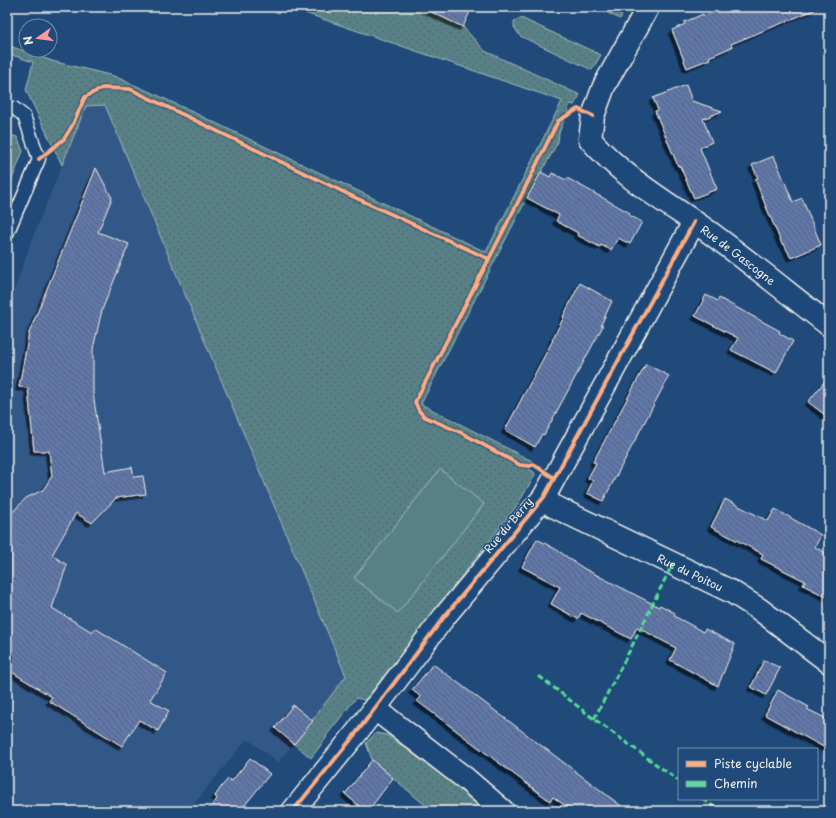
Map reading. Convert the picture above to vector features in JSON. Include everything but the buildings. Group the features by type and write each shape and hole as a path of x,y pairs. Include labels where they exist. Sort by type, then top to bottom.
{"street":[{"name":"Rue de Gascogne","path":"648,7 604,86 593,116 590,139 600,151 632,180 730,248 829,325"},
{"name":"Rue du Berry","path":"293,811 357,732 444,617 544,497 694,222"},
{"name":"Rue du Poitou","path":"544,497 553,506 732,592 759,609 829,662"},
{"path":"374,708 424,746 504,811"}],"lane":[{"path":"7,109 14,108 24,116 39,159 7,234"}],"shaded area":[{"path":"105,104 346,676 313,721 278,762 247,739 188,811 7,811 7,311 32,239 86,106"}],"green space":[{"path":"308,7 421,7 463,27 485,51 580,95 574,105 570,104 559,133 558,142 527,198 421,404 532,461 532,467 529,469 534,472 535,475 518,504 365,700 356,698 311,758 294,744 346,676 105,105 86,106 62,165 26,90 33,62 21,58 44,58 114,76 157,95 486,252 562,101 305,13"},
{"path":"596,7 626,7 620,19"},
{"path":"521,18 601,55 592,70 520,36 514,27 514,21"},
{"path":"7,45 18,49 18,57 9,54 7,57"},
{"path":"7,134 17,137 23,151 7,193 7,169 10,148"},
{"path":"440,469 484,504 398,613 354,578"},
{"path":"376,733 387,735 491,811 432,811 372,760 366,743"}],"marked path":[{"path":"594,719 673,563"},
{"path":"539,676 594,719 678,780"},
{"path":"704,800 720,811"}],"cycle path":[{"path":"39,159 64,139 72,126 85,97 102,88 130,89 356,198 489,259 558,121 578,109 593,116"},
{"path":"293,811 357,732 444,617 544,497 694,222"},
{"path":"489,259 415,402 419,411 425,417 462,433 520,465 530,466 533,464 554,478"}]}
